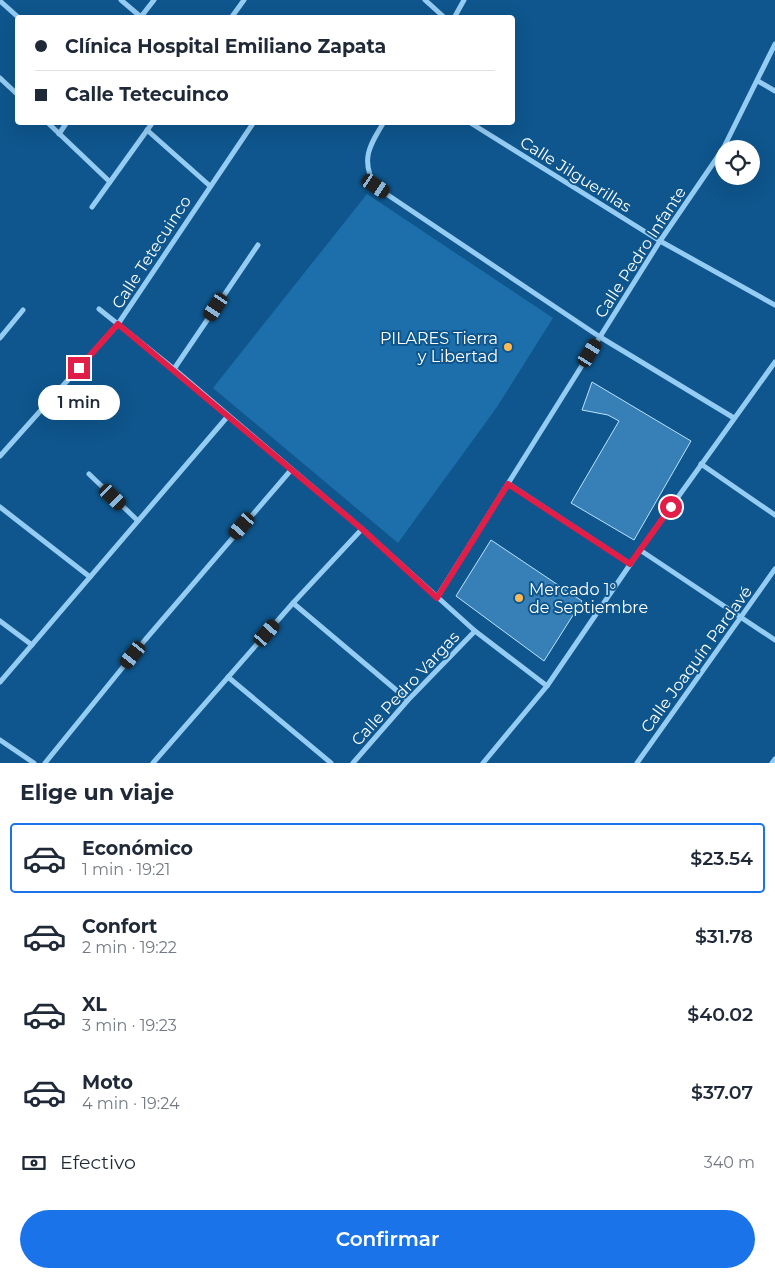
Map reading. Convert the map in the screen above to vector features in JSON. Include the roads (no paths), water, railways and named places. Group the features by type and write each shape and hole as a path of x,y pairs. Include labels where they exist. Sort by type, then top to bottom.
{"street":[{"path":"121,0 138,15"},
{"path":"142,15 154,0"},
{"path":"233,15 244,0"},
{"path":"425,0 442,15"},
{"path":"456,15 464,0"},
{"path":"0,1 16,15"},
{"name":"Calle Pedro Infante","path":"437,598 660,241 723,149 775,44"},
{"path":"0,78 15,92"},
{"path":"758,81 775,90"},
{"path":"50,125 110,182"},
{"path":"59,134 65,125"},
{"path":"92,208 151,125"},
{"name":"Calle Tetecuinco","path":"0,456 118,324 252,125"},
{"path":"382,125 368,152 367,173 376,186 600,337 734,418"},
{"name":"Calle Jilguerillas","path":"474,125 660,241 775,305"},
{"path":"147,130 210,186"},
{"path":"174,369 258,245"},
{"path":"99,309 174,369 362,529 475,630 547,686"},
{"path":"0,338 23,310"},
{"path":"483,763 547,686 630,564 775,362"},
{"path":"0,682 228,416"},
{"path":"701,464 775,515"},
{"path":"45,763 145,640 291,470"},
{"path":"89,474 137,520"},
{"path":"0,507 90,577"},
{"path":"153,763 293,603 362,529"},
{"path":"640,550 775,640"},
{"name":"Calle Joaquín Pardavé","path":"637,763 775,569"},
{"path":"293,603 408,700"},
{"path":"0,621 32,645"},
{"name":"Calle Pedro Vargas","path":"353,763 408,700 475,630"},
{"path":"228,677 330,763"},
{"path":"0,740 34,763"},
{"path":"772,763 775,759"}],"lane":[{"path":"508,484 630,564"}],"place":[{"name":"PILARES Tierra y Libertad","path":"508,347"},
{"name":"Mercado 1° de Septiembre","path":"519,598"}]}
